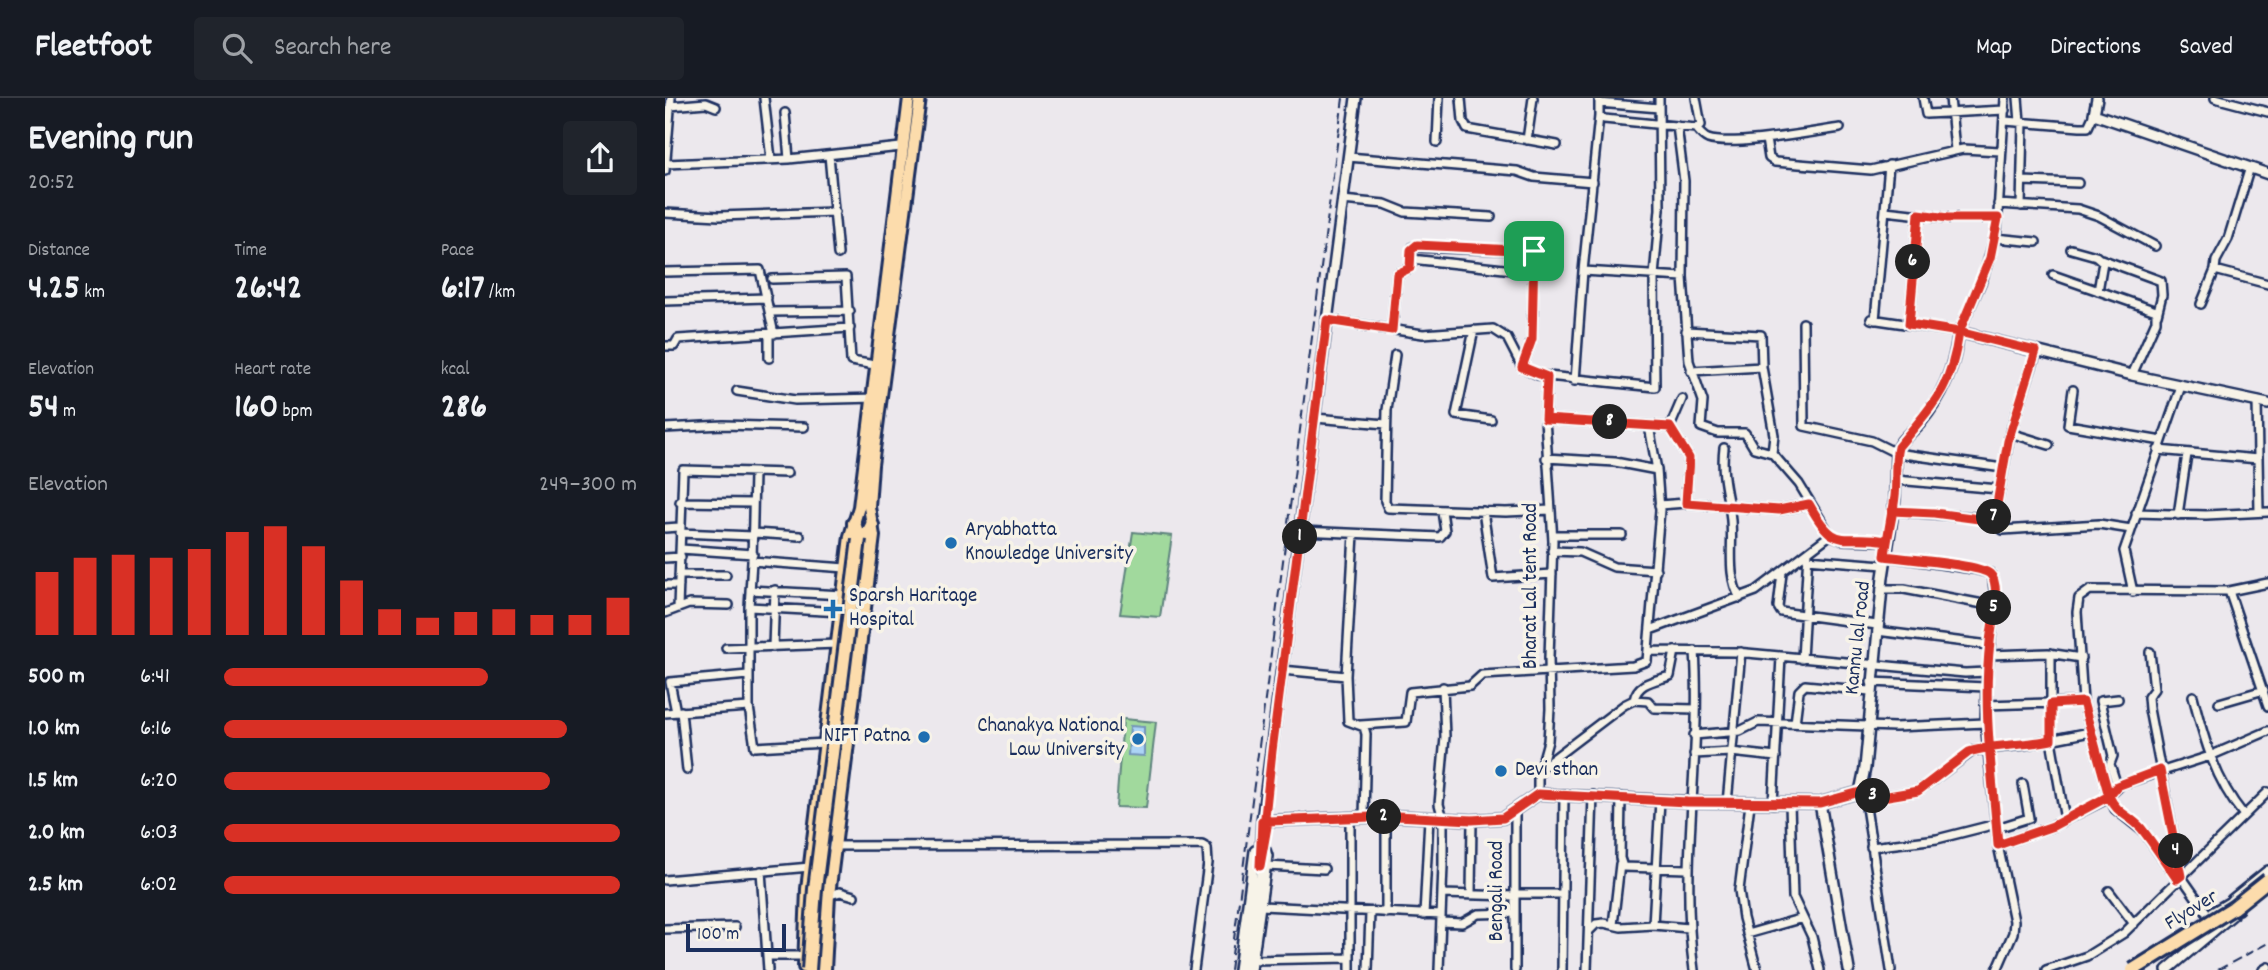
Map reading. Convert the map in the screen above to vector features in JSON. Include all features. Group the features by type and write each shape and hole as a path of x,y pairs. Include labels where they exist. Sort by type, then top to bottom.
{"highway":[{"path":"817,970 822,883 861,540 854,523"},
{"path":"809,970 814,889 861,540 872,525"},
{"name":"Flyover","path":"2133,970 2233,908 2268,880"}],"main road":[{"path":"903,177 901,147 909,98"},
{"path":"803,970 810,867 846,568 854,523 864,507 903,177 920,98"},
{"path":"876,398 875,365 889,291"},
{"path":"825,970 829,895 874,536 864,507"}],"street":[{"path":"764,98 771,159"},
{"path":"1350,958 1252,965 1282,670 1356,98"},
{"path":"1437,142 1439,98"},
{"path":"1461,98 1461,115 1467,129 1557,145"},
{"path":"1527,140 1532,98"},
{"path":"1327,320 1432,334 1493,329 1503,334 1522,367 1547,377 1655,387 1654,275 1660,209 1659,98"},
{"path":"1696,98 1701,125 1696,128"},
{"path":"1923,98 1926,114 1951,110 2005,110"},
{"path":"1950,98 1955,150"},
{"path":"1896,453 1898,447 1922,421 1947,383 1959,332 1979,290 1995,238 2005,98"},
{"path":"2018,98 2022,122 2021,206"},
{"path":"2005,121 2088,127 2097,98"},
{"path":"2215,98 2248,102 2268,112"},
{"path":"1575,381 1599,101 1660,107"},
{"path":"665,172 671,102 706,103 716,107"},
{"path":"785,113 789,159"},
{"path":"2094,114 2268,174"},
{"path":"1599,116 1660,127 1696,128 1710,139 1766,139 1840,128"},
{"path":"1677,126 1684,181 1683,277 1686,331 1691,370 1702,395 1699,422 1704,430 1745,433 1754,448 1772,453 1799,484 1830,535 1843,540 1887,541"},
{"path":"1766,139 1769,158 1775,162 1866,170 1955,150 1976,148 2000,151"},
{"path":"666,164 789,159 901,147"},
{"path":"829,155 838,254"},
{"path":"1348,157 1517,171 1534,177 1593,182"},
{"path":"1889,165 1873,320 1959,332 2132,375 2268,404"},
{"path":"2201,304 2216,261 2228,239 2250,167"},
{"path":"2023,181 2078,183"},
{"path":"1342,200 1385,204 1405,212 1491,217"},
{"path":"1998,204 2078,209 2099,216 2155,246"},
{"path":"1885,211 1948,218 1998,218"},
{"path":"665,213 719,216 835,212"},
{"path":"1909,324 1919,214"},
{"path":"1995,238 2036,242"},
{"path":"1392,330 1397,274 1410,268 1411,250 1417,245 1534,251 1532,339 1522,367"},
{"path":"2071,249 2161,281 2162,295 2157,316 2132,375"},
{"path":"1411,259 1532,272"},
{"path":"2098,292 2103,272 2101,259"},
{"path":"665,272 757,268 762,274 770,312 772,334 769,358"},
{"path":"2215,270 2268,284"},
{"path":"1583,271 1683,277"},
{"path":"2053,275 2152,309 2157,316"},
{"path":"772,279 846,277 851,361 875,365"},
{"path":"665,301 767,298"},
{"path":"770,312 850,311"},
{"path":"1803,323 1804,426 1872,441 1896,453 2003,468"},
{"path":"665,346 674,346 678,339 850,328"},
{"path":"1475,330 1456,415 1491,420"},
{"path":"1686,331 1758,334 1762,338 1762,367 1774,429 1772,453"},
{"path":"1994,521 2010,433 2036,351"},
{"path":"1395,355 1386,424 1386,505 1399,510 1551,510"},
{"path":"1691,370 1762,367"},
{"name":"Bharat Lal tent Road","path":"1538,794 1540,769 1549,734 1553,535 1546,458 1547,377"},
{"path":"2133,592 2124,551 2181,386"},
{"path":"2073,390 2069,425 2161,441"},
{"path":"737,391 795,400 876,398"},
{"path":"1670,427 1682,399"},
{"path":"2257,401 2259,512"},
{"path":"1315,418 1386,424"},
{"path":"1545,419 1670,427"},
{"path":"665,428 712,425 804,428"},
{"path":"1354,534 1346,676 1348,721 1361,725 1406,722 1410,692 1471,686 1482,675 1642,665 1649,650 1659,505 1657,470 1649,426"},
{"path":"1670,427 1689,458 1686,503"},
{"path":"2010,433 2049,445"},
{"path":"1724,447 1723,482 1728,505 1734,585 1740,598"},
{"path":"2158,450 2258,459"},
{"name":"Kannu lal road","path":"1862,793 1881,589 1896,480 1896,453"},
{"path":"2178,514 2187,454"},
{"path":"1546,458 1595,460 1657,470"},
{"path":"678,608 680,502 685,468 787,473"},
{"path":"754,473 748,675 749,707 755,747 825,743"},
{"path":"1896,480 1999,489"},
{"path":"680,502 753,503"},
{"path":"1659,505 1686,503 1779,510 1809,504"},
{"path":"1301,531 1440,537 1445,531 1441,511"},
{"path":"1483,511 1493,578 1552,574"},
{"path":"1892,511 1934,513 1994,521 2003,530 2099,524 2131,529"},
{"path":"2136,513 2268,512"},
{"path":"665,528 800,536"},
{"path":"1553,535 1622,536"},
{"path":"1650,630 1740,598 1807,556 1830,535"},
{"path":"1552,551 1580,552 1614,567 1656,570"},
{"path":"665,558 681,553 846,568"},
{"path":"1807,556 1885,561 1990,573 1995,584 1995,600 1989,645 1985,723 1998,845 2014,921 2013,933 1997,970"},
{"path":"1802,659 1807,556"},
{"path":"1781,573 1778,607 1786,614 1989,645"},
{"path":"679,575 726,575"},
{"path":"2217,926 2144,832 2134,821 2115,809 2109,796 2083,702 2077,612 2079,598 2090,590 2229,591 2268,583"},
{"path":"665,585 679,585"},
{"path":"1881,589 1904,589 1983,604 1995,600"},
{"path":"750,590 843,595"},
{"path":"773,647 775,590"},
{"path":"2229,591 2268,706"},
{"path":"665,612 689,604 729,606"},
{"path":"749,607 842,612"},
{"path":"726,648 838,644"},
{"path":"1649,650 1741,652 1965,673 1987,672"},
{"path":"1540,769 1634,700 1639,688 1670,676 1675,651"},
{"path":"1694,970 1689,928 1688,869 1693,802 1695,651"},
{"path":"1727,803 1741,652"},
{"path":"2150,652 2154,689 2148,697 2179,878"},
{"path":"1989,655 2051,653 2081,658"},
{"path":"2051,653 2051,740 2065,820"},
{"path":"1773,804 1781,657"},
{"path":"1282,670 1346,676"},
{"path":"687,770 679,712 670,682 748,675"},
{"path":"1795,723 1798,691 1805,685 1986,687"},
{"path":"1439,970 1443,894 1443,819 1439,804 1445,737 1443,687"},
{"path":"2218,703 2264,690"},
{"path":"2193,696 2210,756 2224,787 2243,814"},
{"path":"2117,786 2110,764 2113,756 2100,701 2118,699"},
{"path":"1634,700 1648,701 1654,708 1662,710 1695,709"},
{"path":"1985,705 2083,702"},
{"path":"665,713 749,707"},
{"path":"1694,735 1734,733 1758,722 1895,727 1985,723"},
{"path":"1361,725 1366,734 1364,817"},
{"path":"1998,845 2065,820 2109,796 2117,786 2210,756 2268,731"},
{"path":"1265,820 1364,817 1472,820 1503,818 1538,794 1750,804 1820,803 1862,793 1882,797 1918,791 1969,752 2090,732"},
{"path":"1694,754 1731,752 1776,757"},
{"path":"1871,847 1937,839 2029,818 2023,783"},
{"path":"2046,970 2102,948 2134,924 2268,792"},
{"path":"1862,793 1891,970"},
{"path":"1562,970 1564,794"},
{"path":"1587,970 1593,795"},
{"path":"1613,925 1620,864 1621,797"},
{"path":"1653,925 1660,800"},
{"path":"1790,803 1791,891 1812,937 1820,970"},
{"path":"1820,803 1849,970"},
{"path":"1750,804 1739,880 1747,934 1757,970"},
{"name":"Bengali Road","path":"1515,812 1515,970"},
{"path":"1386,817 1386,913"},
{"path":"1350,818 1350,970"},
{"path":"1424,915 1429,818"},
{"path":"1471,894 1472,820"},
{"path":"813,846 1202,845 1206,848 1208,863 1194,970"},
{"path":"1239,970 1254,853 1262,850"},
{"path":"1620,864 1628,868 1688,869"},
{"path":"1263,866 1324,869"},
{"path":"1245,970 1263,866"},
{"path":"665,880 810,867"},
{"path":"761,871 768,970"},
{"path":"2207,915 2232,900 2268,871"},
{"path":"2167,970 2217,926 2268,888"},
{"path":"2109,891 2134,924"},
{"path":"829,895 840,892 854,896"},
{"path":"1443,894 1563,894"},
{"path":"2232,900 2239,910"},
{"path":"1260,906 1424,915 1462,923 1474,914 1515,913"},
{"path":"1368,970 1370,913"},
{"path":"1747,934 1803,918"},
{"path":"1589,930 1596,924 1689,928"},
{"path":"665,929 735,927"},
{"path":"767,956 804,956"},
{"path":"2263,970 2268,967"}],"green space":[{"path":"1133,532 1172,536 1160,617 1120,614"},
{"path":"1123,719 1156,722 1146,808 1116,807"}],"water":[{"path":"1130,726 1144,727 1144,756 1128,755"}],"railway":[{"path":"1230,970 1343,98"},
{"path":"2218,970 2268,943"}],"place":[{"name":"Aryabhatta Knowledge University","path":"951,543"},
{"name":"Sparsh Haritage Hospital","path":"833,609"},
{"name":"NIFT Patna","path":"924,737"},
{"name":"Chanakya National Law University","path":"1138,739"},
{"name":"Devi sthan","path":"1501,771"}],"route":[{"path":"1534,251 1417,245 1411,250 1410,268 1397,274 1392,330 1336,319 1327,320 1272,751 1265,817 1268,821 1265,855 1260,866 1262,821 1268,821 1397,816 1472,820 1503,818 1510,816 1538,794 1755,804 1820,803 1849,798 1860,792 1882,797 1910,793 1925,787 1959,758 1974,750 1989,749 2024,745 2051,740 2051,704 2083,702 2109,796 2117,786 2160,770 2181,876 2177,879 2144,832 2134,821 2115,809 2109,796 2053,826 1998,845 1994,792 1989,749 1985,723 1995,584 1990,573 1983,571 1885,556 1892,511 1895,499 1896,453 1898,447 1922,421 1947,383 1953,369 1959,332 1909,324 1919,214 1948,218 1998,218 1990,258 1959,332 2036,351 2008,441 1994,521 1986,518 1892,511 1887,541 1836,538 1822,526 1809,504 1773,510 1758,506 1686,503 1689,458 1670,427 1545,419 1547,377 1522,367 1532,339 1530,322 1534,251"}]}
